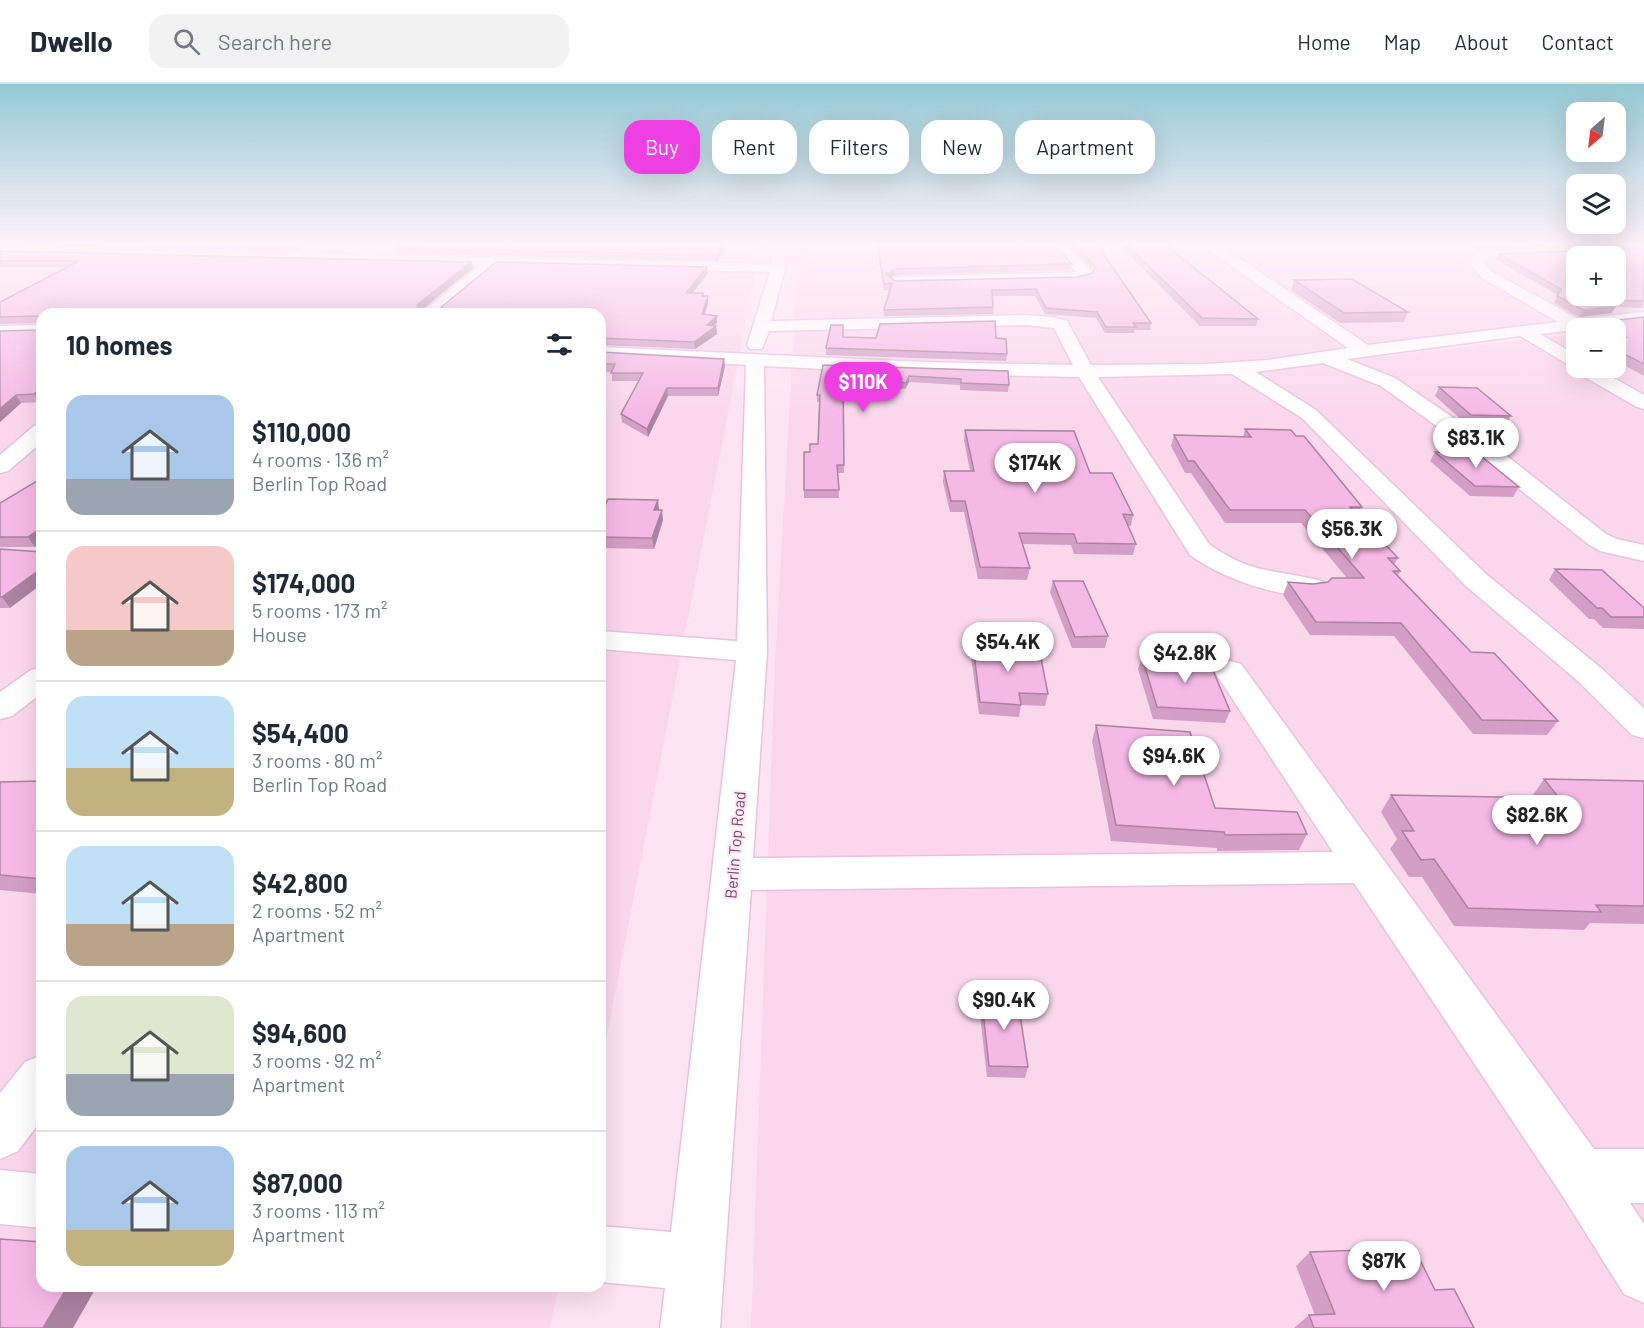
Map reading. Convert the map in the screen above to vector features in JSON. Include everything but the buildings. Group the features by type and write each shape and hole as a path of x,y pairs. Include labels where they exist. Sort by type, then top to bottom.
{"street":[{"name":"Berlin Top Road","path":"690,1328 752,652 756,349 768,301"},
{"path":"1292,301 1364,351"},
{"path":"1534,301 1566,319"},
{"path":"1626,319 1644,317"},
{"path":"606,352 756,349 1026,320 1052,322 1061,326 1085,371 1199,549 1214,560 1255,578 1312,587"},
{"path":"756,349 923,368 1085,371 1236,368 1566,325"},
{"path":"0,331 36,330"},
{"path":"1522,330 1566,357"},
{"path":"1325,357 1388,382 1485,450 1597,539 1609,545 1644,572"},
{"path":"1236,368 1309,414 1476,580 1590,675 1644,727"},
{"path":"1600,378 1644,403"},
{"path":"0,465 36,436"},
{"path":"1609,545 1644,553"},
{"path":"606,640 752,652"},
{"path":"1230,671 1581,1176 1644,1274"},
{"path":"0,708 36,681"},
{"path":"733,874 1365,867"},
{"path":"0,1133 36,1087"},
{"path":"1581,1176 1644,1176"},
{"path":"0,1197 36,1200"},
{"path":"606,1255 696,1263"}],"shaded area":[{"path":"0,301 750,301 606,1040 606,308 36,308 36,1292 558,1292 550,1328 0,1328"},
{"path":"795,301 1566,301 1566,306 1626,306 1626,301 1644,301 1644,313 1604,318 1566,318 1566,323 1244,363 1071,367 793,355"},
{"path":"1644,326 1644,1328 751,1328 775,663 792,365 1211,373 1311,365 1566,335 1566,378 1626,378 1626,328"}]}
